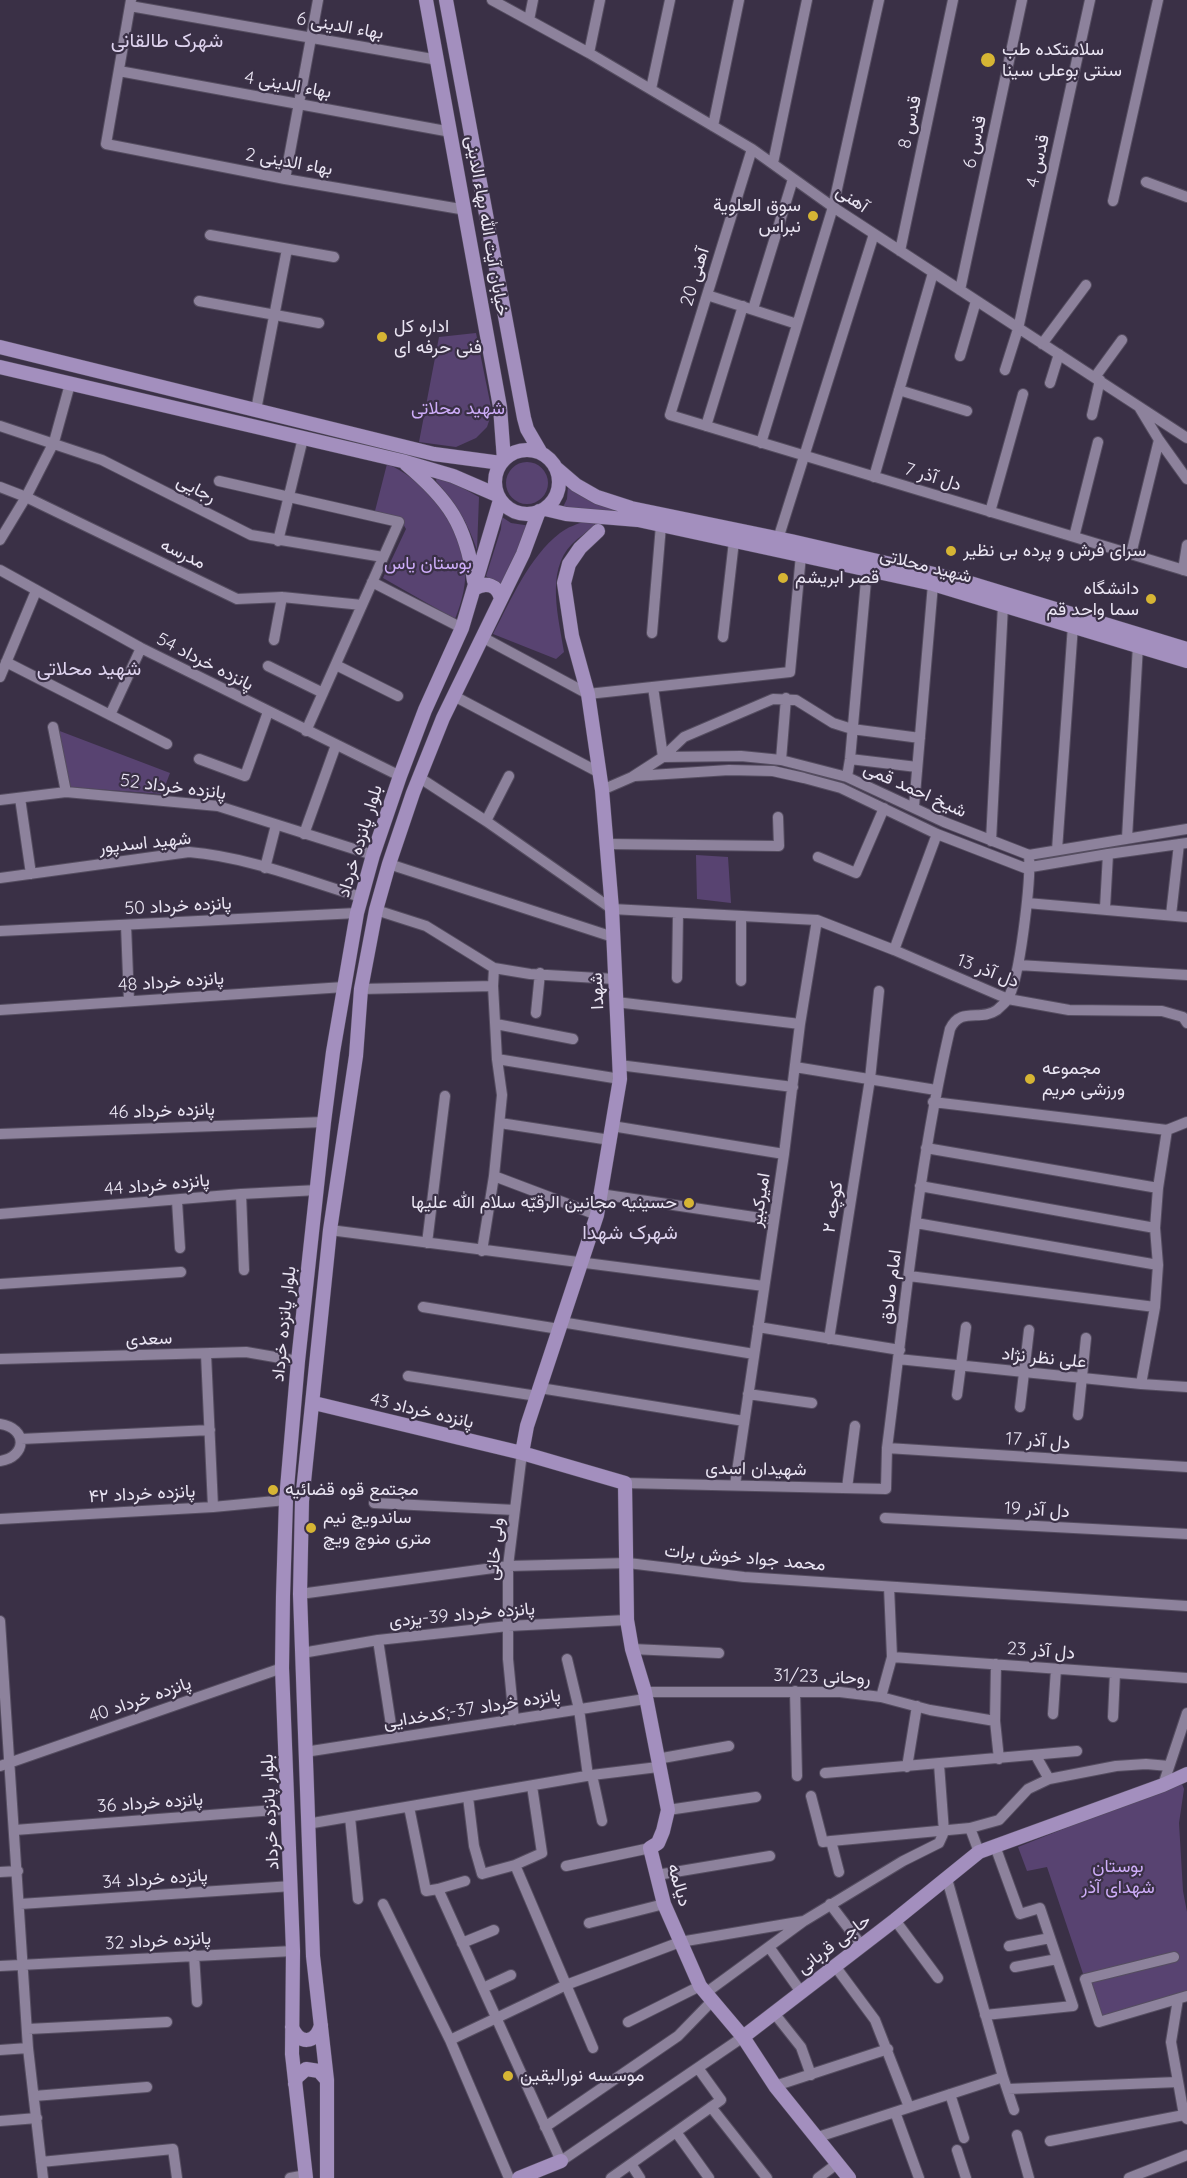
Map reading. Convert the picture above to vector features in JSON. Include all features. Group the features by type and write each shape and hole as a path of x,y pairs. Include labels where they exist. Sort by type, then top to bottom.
{"main road":[{"name":"خیابان آیت الله بهاء الدینی","path":"426,0 466,210 502,423 502,461"},
{"name":"خیابان آیت الله بهاء الدینی","path":"446,0 526,429 541,453"},
{"path":"0,347 434,454 502,461"},
{"path":"0,367 402,461 453,476 499,498 509,509 518,513 527,514 542,510 555,497 558,490 558,474 555,467 541,453 517,451 502,461 494,480 499,498"},
{"path":"502,423 516,425 524,418"},
{"path":"453,476 459,466 456,457"},
{"path":"402,461 439,494 453,514 470,551 475,587 488,585 497,590 501,599"},
{"name":"شهید محلاتی","path":"555,467 576,485 597,497 631,508 778,538 960,580 1187,649"},
{"name":"بلوار پانزده خرداد","path":"306,2176 295,2084 292,2027 292,1886 282,1668 286,1500 298,1360 324,1122 344,987 361,897 400,776 425,710 462,628 499,498"},
{"name":"شهید محلاتی","path":"542,510 638,520 933,584 1187,661"},
{"name":"بلوار پانزده خرداد","path":"327,2178 327,2080 313,1956 307,1824 300,1594 302,1501 314,1403 317,1344 330,1230 356,1056 361,989 376,910 388,864 420,778 454,696 542,510"},
{"path":"595,516 598,521 598,531 638,520"},
{"name":"شهدا","path":"522,1453 527,1426 597,1215 620,1079 612,909 602,790 588,694 572,636 564,583 569,564 580,548 598,531"},
{"name":"پانزده خرداد 43","path":"314,1403 522,1453 625,1483"},
{"name":"دیالمه","path":"625,1483 628,1563 627,1620 668,1810 661,1837 658,1843 650,1848 664,1904 680,1942 707,1993 743,2037 775,2086 849,2178"},
{"name":"حاجی قربانی","path":"743,2037 979,1852 1187,1774"},
{"path":"292,2027 295,2035 303,2040 312,2039 318,2034 321,2025"},
{"path":"295,2084 300,2073 312,2069 324,2075 327,2080"},
{"name":"حاجی قربانی","path":"524,2177 561,2161"}],"street":[{"path":"285,179 318,0"},
{"name":"آهنی","path":"492,0 589,53 752,149 833,207 1187,438"},
{"path":"529,20 533,0"},
{"path":"589,53 600,0"},
{"path":"651,89 670,0"},
{"path":"712,126 739,0"},
{"path":"773,163 807,0"},
{"path":"761,443 833,207 879,0"},
{"name":"قدس 8","path":"900,251 953,0"},
{"name":"قدس 6","path":"960,291 1022,0"},
{"name":"قدس 4","path":"1005,370 1018,328 1090,0"},
{"path":"1113,201 1158,0"},
{"path":"118,71 131,3"},
{"name":"بهاء الدینی 6","path":"131,3 438,60"},
{"name":"بهاء الدینی 4","path":"118,71 451,132"},
{"name":"بهاء الدینی 2","path":"118,71 106,144 285,179 466,210"},
{"name":"آهنی 20","path":"670,416 752,149"},
{"path":"706,426 793,179"},
{"path":"1146,182 1187,197"},
{"path":"778,538 874,234"},
{"path":"210,235 334,257"},
{"path":"256,411 287,249"},
{"path":"874,477 933,273"},
{"path":"1042,344 1086,285"},
{"path":"707,294 797,324"},
{"path":"960,356 976,301"},
{"path":"199,302 319,323"},
{"path":"1092,415 1098,379 1122,340"},
{"path":"1050,383 1059,354"},
{"path":"0,540 26,497 54,442 70,384"},
{"path":"899,390 967,411"},
{"path":"990,512 1023,394"},
{"path":"1137,405 1187,479"},
{"name":"دل آذر 7","path":"670,416 1185,570"},
{"name":"رجایی","path":"0,426 54,442 102,460 251,535 383,557"},
{"path":"278,541 303,438"},
{"path":"1131,554 1159,440"},
{"path":"1074,537 1098,442"},
{"path":"219,481 399,522 306,731"},
{"name":"مدرسه","path":"0,487 26,497 237,599 282,597 362,605"},
{"path":"652,633 661,525"},
{"path":"723,637 734,541"},
{"path":"1185,570 1187,545"},
{"path":"483,637 588,694 790,672 801,555"},
{"path":"847,777 867,569"},
{"name":"پانزده خرداد 54","path":"0,570 141,648 400,776"},
{"path":"372,582 462,628"},
{"path":"914,806 933,584"},
{"path":"0,677 36,591"},
{"path":"274,640 282,597"},
{"path":"991,841 1003,605"},
{"path":"1057,850 1073,625"},
{"path":"1127,838 1138,645"},
{"path":"110,715 141,648"},
{"path":"6,662 167,744"},
{"path":"336,665 398,696"},
{"path":"268,666 323,693"},
{"path":"653,687 663,757"},
{"path":"454,696 600,773"},
{"path":"663,757 684,737 773,699 786,698 796,700 833,723 852,729 920,738"},
{"path":"781,760 786,698"},
{"path":"199,759 245,776 268,712"},
{"path":"53,728 66,792"},
{"path":"304,834 336,745"},
{"name":"شیخ احمد قمی","path":"602,790 632,777 663,757 741,756 781,760 847,777 991,841 1029,855"},
{"path":"850,759 917,767"},
{"path":"804,778 807,766"},
{"name":"شیخ احمد قمی","path":"632,777 729,770 773,771 804,778 841,788 937,834 1025,868 1183,843"},
{"path":"486,821 509,776"},
{"path":"420,778 612,909"},
{"name":"پانزده خرداد 52","path":"0,800 66,792 218,806 373,855"},
{"path":"20,798 31,874"},
{"path":"818,857 856,873 884,808"},
{"path":"607,844 779,846 778,817"},
{"path":"265,868 276,825"},
{"path":"1008,999 1018,965 1027,903 1029,855 1187,829"},
{"path":"894,950 937,834"},
{"path":"1172,915 1183,843"},
{"name":"شهید اسدپور","path":"0,878 189,852 208,854 265,868 361,897"},
{"path":"1105,908 1108,854"},
{"path":"388,864 613,937"},
{"path":"1027,903 1105,908 1187,917"},
{"name":"دل آذر 13","path":"612,909 817,920 1008,999 1069,1010 1162,1011 1184,1017 1187,1023"},
{"path":"376,910 426,926 494,968 615,979"},
{"name":"پانزده خرداد 50","path":"0,931 357,913"},
{"path":"677,978 678,913"},
{"path":"741,916 741,981"},
{"name":"امیرکبیر","path":"735,1485 784,1154 800,1024 817,920"},
{"path":"126,925 129,1002"},
{"path":"1018,965 1187,975"},
{"path":"482,1251 494,1176 502,1095 497,1059 494,968"},
{"path":"536,1013 540,973"},
{"path":"361,989 493,986"},
{"name":"پانزده خرداد 48","path":"0,1010 344,987"},
{"name":"کوچه ۲","path":"829,1339 870,1079 879,991"},
{"name":"امام صادق","path":"886,1489 887,1448 920,1186 933,1102 950,1029 954,1020 960,1016 984,1015 996,1011 1008,999"},
{"path":"616,1002 800,1024"},
{"path":"496,1024 573,1039"},
{"path":"497,1059 620,1079"},
{"path":"619,1065 793,1087"},
{"path":"795,1067 936,1090"},
{"path":"427,1243 445,1096"},
{"path":"933,1102 1167,1130 1187,1122"},
{"name":"پانزده خرداد 46","path":"0,1134 324,1122"},
{"path":"500,1123 611,1133 784,1154"},
{"path":"1141,1384 1155,1307 1158,1265 1155,1228 1158,1188 1167,1130"},
{"path":"926,1148 1158,1188"},
{"path":"494,1176 597,1215"},
{"path":"920,1186 1155,1228"},
{"name":"پانزده خرداد 44","path":"0,1214 241,1194 318,1190"},
{"path":"241,1194 244,1270"},
{"path":"600,1194 774,1220"},
{"path":"177,1201 180,1248"},
{"path":"916,1222 1158,1265"},
{"path":"330,1230 764,1286"},
{"path":"0,1284 181,1272"},
{"path":"909,1276 1155,1307"},
{"path":"423,1307 754,1354"},
{"name":"علی نظر نژاد","path":"758,1327 960,1365 1187,1387"},
{"path":"957,1395 966,1327"},
{"path":"1020,1407 1029,1330"},
{"path":"1078,1415 1086,1338"},
{"name":"سعدی","path":"0,1359 246,1353 298,1360"},
{"path":"206,1354 213,1507"},
{"path":"408,1376 744,1420"},
{"path":"748,1394 812,1403"},
{"path":"0,1424 12,1428 21,1439 17,1454 11,1459 0,1461"},
{"path":"847,1488 855,1426"},
{"path":"21,1439 210,1430"},
{"name":"دل آذر 17","path":"887,1448 1187,1467"},
{"name":"ولی خانی","path":"514,1720 508,1659 508,1566 522,1453"},
{"name":"شهیدان اسدی","path":"625,1483 886,1489"},
{"name":"پانزده خرداد ۴۲","path":"0,1519 213,1507 286,1500"},
{"path":"374,1503 515,1510"},
{"name":"دل آذر 19","path":"885,1518 1187,1534"},
{"name":"محمد جواد خوش برات","path":"300,1594 508,1566 628,1563 744,1577 1187,1606"},
{"path":"881,1696 892,1657 889,1587"},
{"name":"پانزده خرداد 39-یزدی","path":"302,1653 378,1640 508,1626 627,1620"},
{"path":"0,1621 5,1765 15,1830 28,2048 43,2178"},
{"path":"378,1640 393,1738"},
{"path":"632,1649 719,1653"},
{"name":"دل آذر 23","path":"892,1657 1187,1678"},
{"path":"567,1659 579,1709 590,1776 602,1821"},
{"path":"996,1664 995,1721 999,1759"},
{"name":"پانزده خرداد 40","path":"5,1765 282,1668"},
{"path":"1053,1714 1056,1669"},
{"path":"1113,1717 1115,1673"},
{"path":"795,1691 797,1776"},
{"name":"روحانی 31/23","path":"645,1696 795,1691 840,1692 881,1696 917,1706 995,1721"},
{"name":"پانزده خرداد 37-;کدخدایی","path":"305,1752 514,1720 645,1696"},
{"path":"907,1767 917,1706"},
{"path":"1162,1785 1187,1713"},
{"path":"307,1824 590,1776 729,1746"},
{"path":"825,1773 1077,1752"},
{"path":"1036,1756 1049,1779"},
{"path":"628,2022 707,1993 830,1904 939,1843 944,1832 939,1764"},
{"path":"827,1841 970,1828 999,1820 1028,1789 1049,1779 1116,1766 1146,1764 1168,1766"},
{"path":"468,1797 474,1846 482,1874 515,1865 542,1853 532,1786"},
{"path":"811,1796 838,1872"},
{"path":"668,1810 756,1797"},
{"path":"409,1807 426,1891 465,1881"},
{"name":"پانزده خرداد 36","path":"15,1830 288,1809"},
{"path":"350,1817 358,1899"},
{"path":"970,1828 979,1852"},
{"path":"985,2015 1072,2006 1073,2004 1040,1908 1018,1912 995,1846"},
{"path":"566,1866 650,1848"},
{"path":"657,1875 770,1856"},
{"path":"515,1865 593,2048"},
{"path":"0,1872 18,1871"},
{"path":"947,1879 1014,2110"},
{"name":"پانزده خرداد 34","path":"20,1904 292,1886"},
{"path":"438,1889 561,2161"},
{"path":"383,1904 450,2040 509,2178"},
{"path":"589,1923 664,1904"},
{"path":"830,1904 862,1946"},
{"path":"895,1920 938,1978"},
{"path":"450,2040 566,1985 680,1942 804,1921"},
{"path":"462,1943 494,1930"},
{"path":"1009,1946 1050,1938"},
{"path":"769,1947 801,1992"},
{"name":"پانزده خرداد 32","path":"0,1966 293,1951"},
{"path":"194,1955 197,2002"},
{"path":"1050,2141 1185,2117 1172,2042 1183,1998 1099,2022 1085,1979 1174,1957"},
{"path":"1015,1967 1057,1959"},
{"path":"835,1966 875,2020 909,2107"},
{"path":"483,1988 511,1975"},
{"path":"545,2127 678,2036 707,1993"},
{"path":"774,2013 801,2048 811,2074"},
{"path":"28,2029 167,2022"},
{"name":"حاجی قربانی","path":"561,2161 743,2037"},
{"path":"0,2050 28,2048"},
{"path":"775,2086 888,2049"},
{"path":"611,2178 721,2100 698,2068"},
{"path":"818,2138 1003,2077"},
{"path":"1008,2089 1178,2082"},
{"path":"34,2096 147,2087"},
{"path":"950,2094 964,2138"},
{"path":"711,2107 767,2178"},
{"path":"895,2112 919,2178"},
{"path":"0,2121 37,2118"},
{"path":"676,2132 709,2178"},
{"path":"1017,2135 1029,2178"},
{"path":"41,2162 173,2149 177,2178"},
{"path":"957,2150 966,2178"},
{"path":"1130,2178 1157,2173 1187,2155"},
{"path":"818,2178 838,2163"},
{"path":"631,2164 640,2178"},
{"path":"290,2178 306,2176"}],"green space":[{"name":"شهید محلاتی","path":"476,333 492,412 487,427 476,438 456,447 419,442 439,337"},
{"path":"527,462 542,468 548,483 542,498 527,504 512,498 506,483 512,468"},
{"name":"بوستان یاس","path":"387,464 414,480 426,492 448,519 456,534 462,549 465,578 455,619 383,578 406,529 399,517 375,511"},
{"path":"437,477 479,497 477,550 465,522 436,481"},
{"path":"568,486 623,512 562,509 567,499"},
{"path":"502,517 511,523 531,526 502,589 486,576 501,529"},
{"path":"586,521 595,523 594,526 572,544 564,555 556,581 557,610 564,652 556,659 493,634 539,554 560,533"},
{"path":"57,730 170,773 162,794 69,787"},
{"path":"696,855 728,857 731,903 697,899"},
{"name":"بوستان شهدای آذر","path":"1178,1783 1182,1784 1184,1789 1179,1823 1183,1891 1187,1912 1187,1997 1098,2018 1047,1867 1027,1871 1018,1847"}],"place":[{"name":"سلامتکده طب سنتی بوعلی سینا","path":"988,60"},
{"name":"سوق العلوية نبراس","path":"813,216"},
{"name":"اداره کل فنی حرفه ای","path":"382,337"},
{"name":"سرای فرش و پرده بی نظیر","path":"951,551"},
{"name":"قصر ابریشم","path":"783,578"},
{"name":"دانشگاه سما واحد قم","path":"1151,599"},
{"name":"مجموعه ورزشی مریم","path":"1030,1079"},
{"name":"حسینیه مجانین الرقیّه سلام الله علیها","path":"689,1203"},
{"name":"مجتمع قوه قضائیه","path":"273,1490"},
{"name":"ساندویچ نیم متری منوچ ویچ","path":"311,1528"},
{"name":"موسسه نورالیقین","path":"508,2076"}],"district":[{"name":"شهرک طالقانی","path":"167,41"},
{"name":"شهید محلاتی","path":"89,669"},
{"name":"شهرک شهدا","path":"630,1233"}]}
